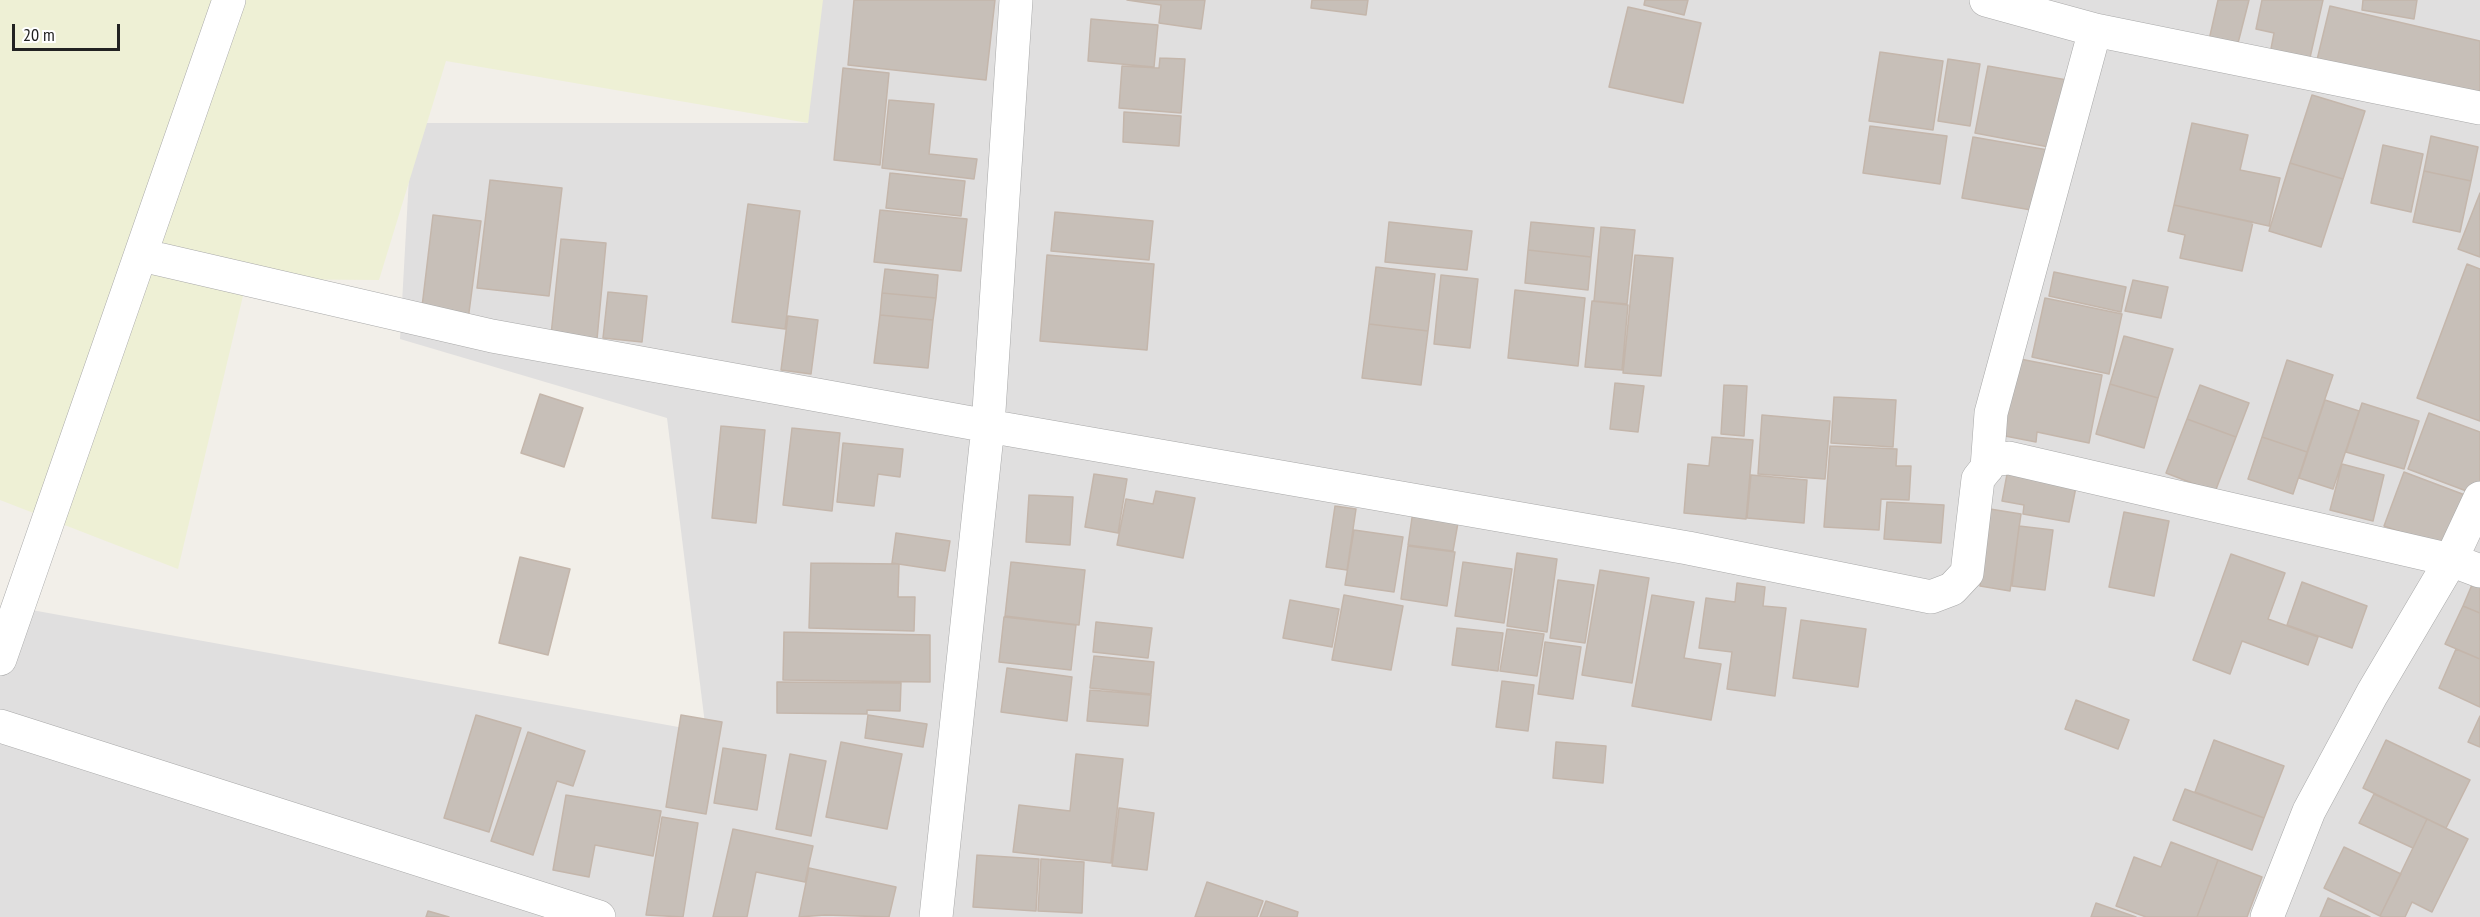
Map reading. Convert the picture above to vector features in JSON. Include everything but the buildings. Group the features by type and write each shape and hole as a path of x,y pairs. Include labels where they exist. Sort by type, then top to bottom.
{"street":[{"path":"0,659 229,0"},
{"path":"936,917 988,426 1016,0"},
{"path":"1986,0 2095,30 2480,108"},
{"path":"1987,468 1991,413 2095,30"},
{"path":"141,255 492,336 988,426 1688,548 1931,597 1952,589 1967,573 1978,479 1993,460 2009,458 2466,566"},
{"path":"2267,917 2309,811 2372,694 2466,566 2480,498"},
{"path":"0,726 599,917"}],"shaded area":[{"path":"811,0 2480,0 2480,917 0,917 0,614 4,605 706,732 667,418 400,339 412,123 808,123"}],"green space":[{"path":"0,0 823,0 808,123 446,61 379,280 247,279 178,569 0,500"}]}
